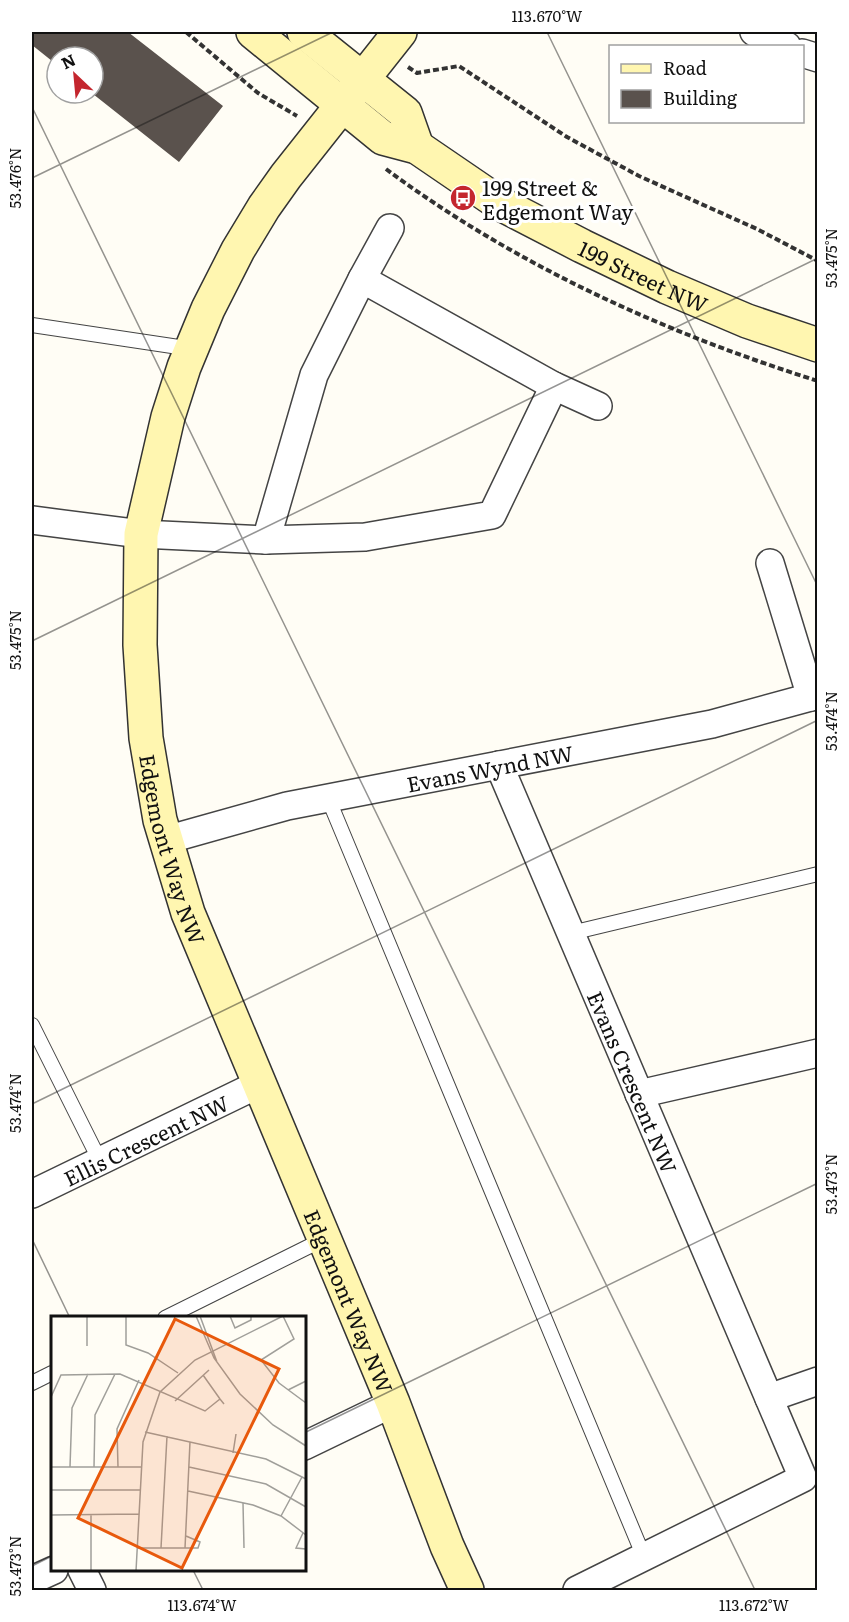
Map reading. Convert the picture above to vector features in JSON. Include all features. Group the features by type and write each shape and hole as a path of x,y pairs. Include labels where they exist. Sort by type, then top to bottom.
{"street":[{"name":"199 Street NW","path":"253,32 383,138 417,147 499,202 667,287 747,321 818,345"},
{"path":"304,32 405,113 417,147"},
{"path":"754,32 785,45"},
{"name":"Edgemont Way NW","path":"393,40 264,207 238,250 213,299 192,349 168,417 141,534 140,645 147,738 160,820 188,913 393,1403 447,1546 467,1590"},
{"path":"266,540 314,375 390,228"},
{"path":"362,279 554,386 598,406"},
{"path":"32,520 141,534 266,540 365,537 492,515 554,386"},
{"name":"Evans Wynd NW","path":"166,840 243,817 328,798 712,724 814,696 770,563"},
{"name":"Evans Crescent NW","path":"499,765 769,1398 810,1476 577,1590"},
{"path":"639,1094 818,1053"},
{"name":"Ellis Crescent NW","path":"32,1194 259,1084"},
{"path":"769,1398 818,1381"},
{"path":"306,1445 393,1403"},
{"path":"32,1580 51,1570"},
{"path":"83,1571 92,1590"}],"lane":[{"path":"32,325 192,349"},
{"path":"328,798 644,1557"},
{"path":"571,933 818,874"},
{"path":"32,1025 100,1161"},
{"path":"167,1316 324,1239"},
{"path":"32,1383 51,1374"}],"path":[{"path":"393,40 417,73 459,66 577,142 639,176 758,229 818,261"}],"building":[{"path":"32,32 128,32 223,106 179,162 105,103 105,45 45,45 45,55 32,45"}],"place":[{"name":"199 Street & Edgemont Way","path":"463,198"}]}
